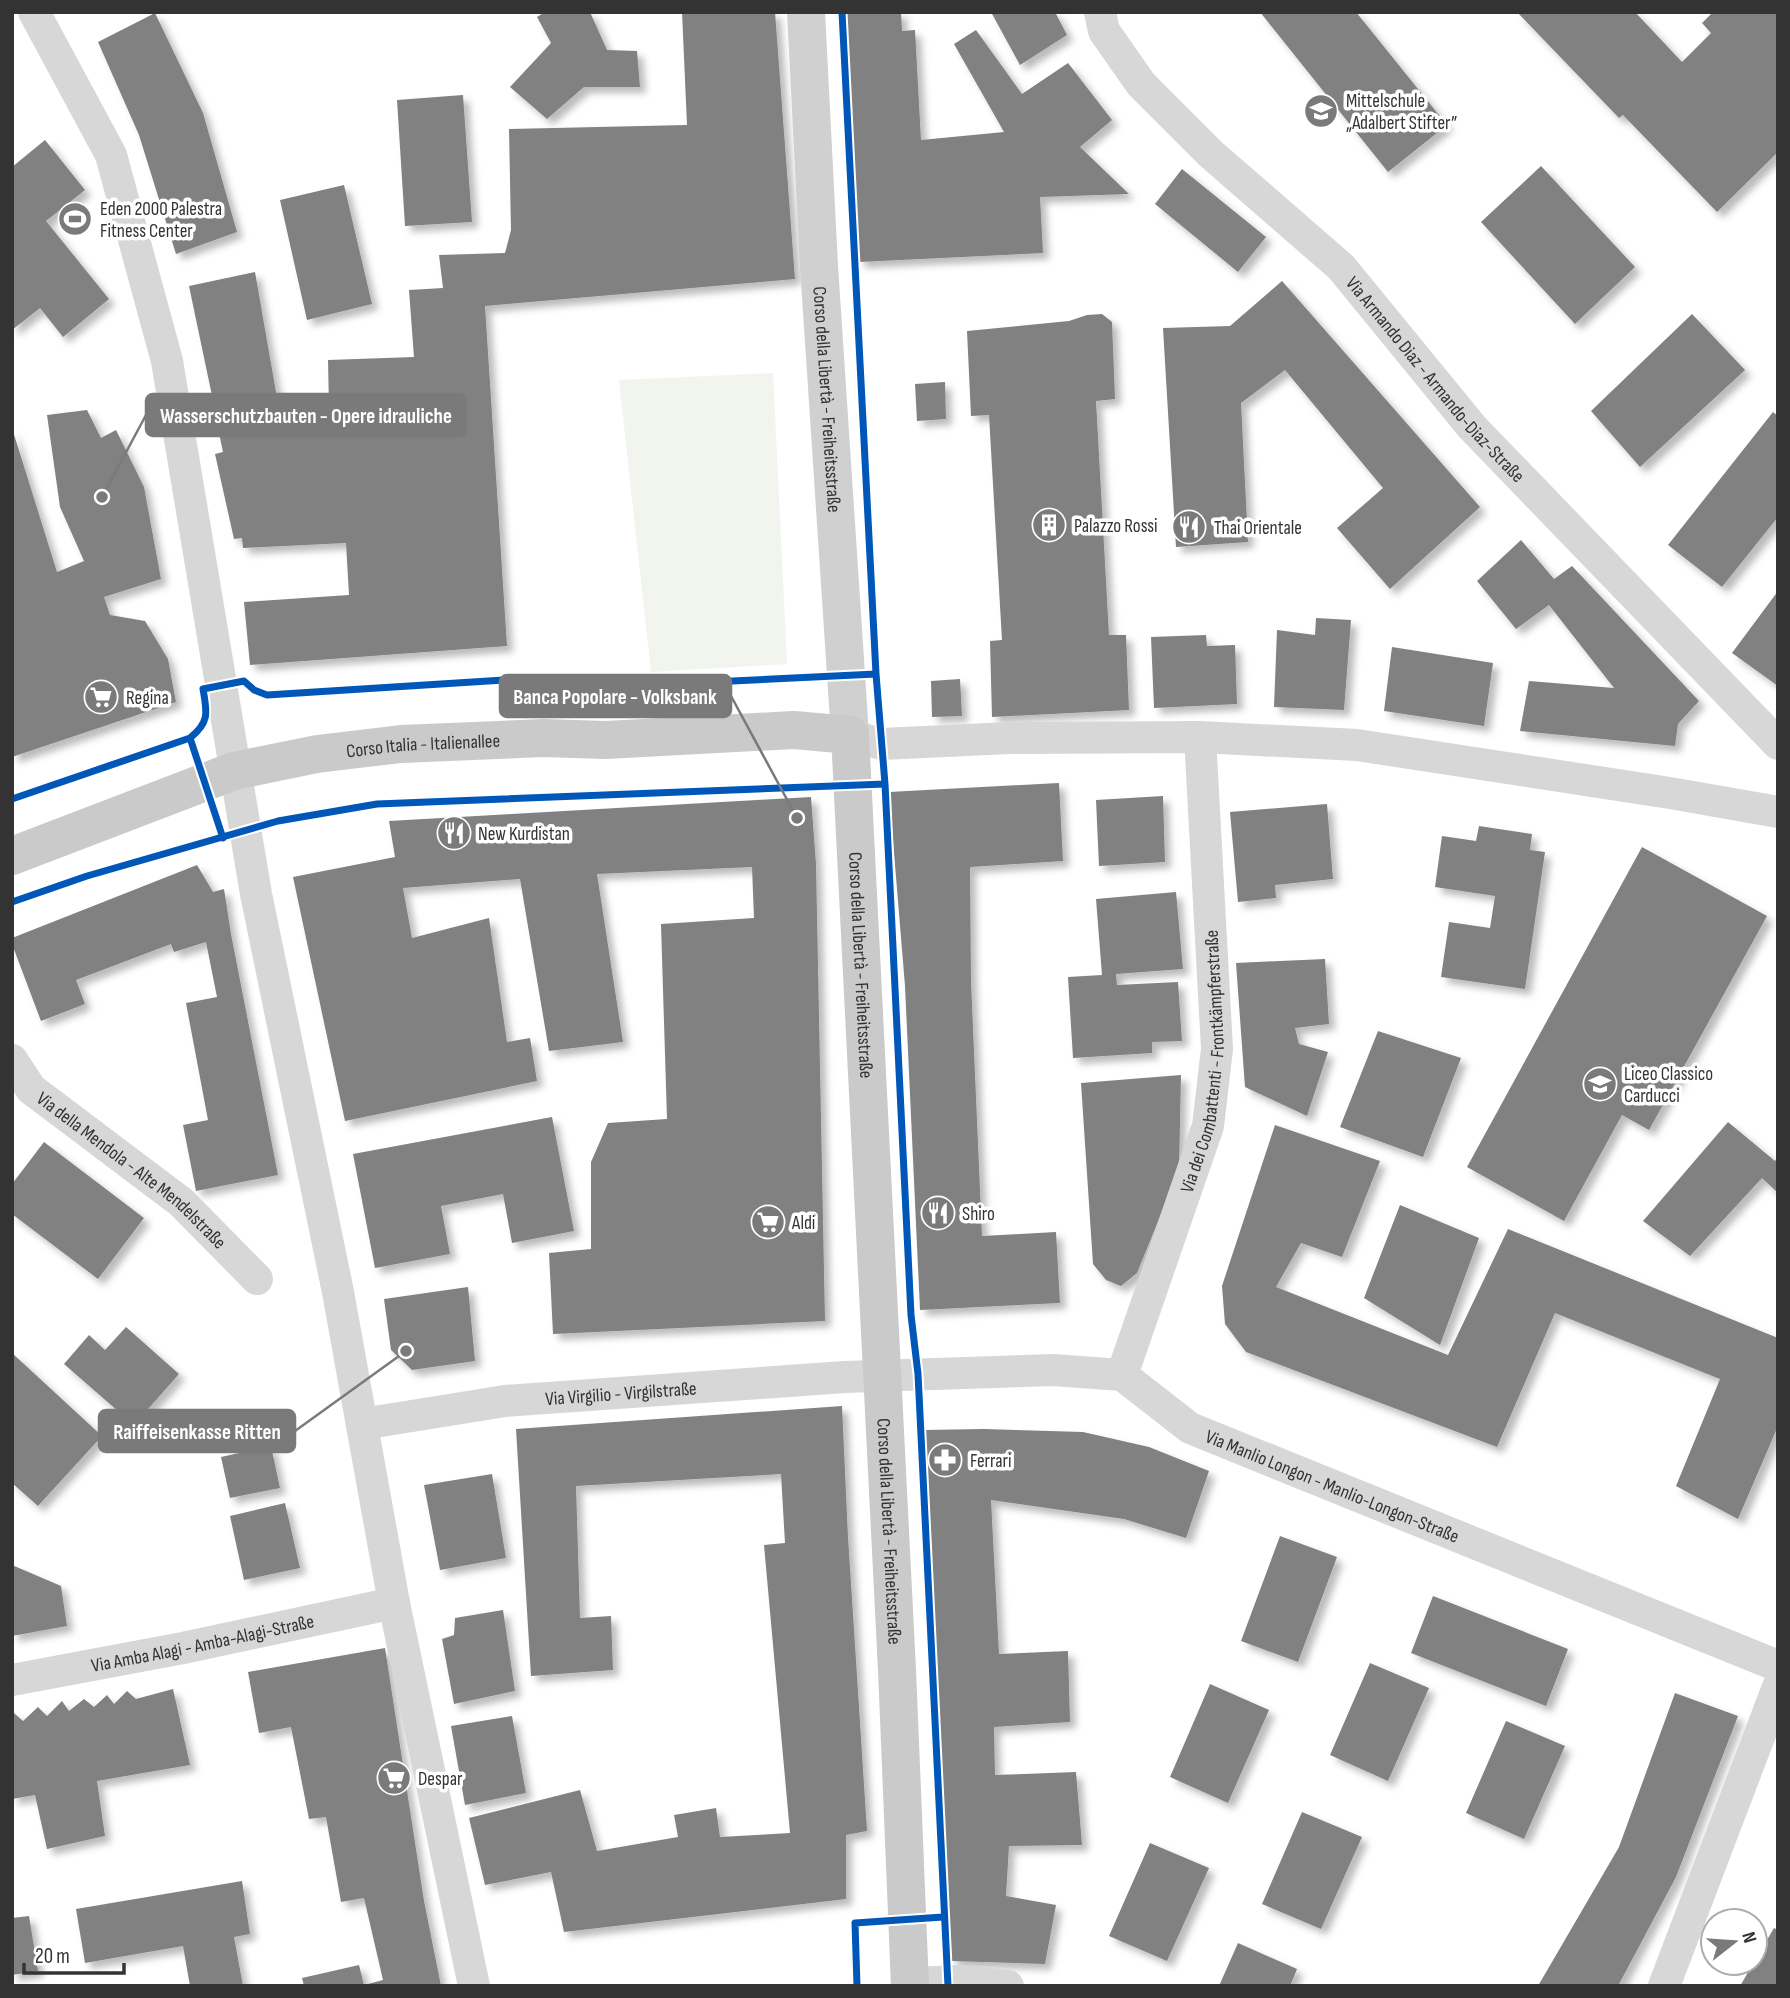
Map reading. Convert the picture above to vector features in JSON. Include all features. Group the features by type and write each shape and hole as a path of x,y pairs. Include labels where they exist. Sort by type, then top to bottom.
{"main road":[{"name":"Corso della Libertà - Freiheitsstraße","path":"806,12 819,266 850,735 910,1984"},
{"name":"Corso Italia - Italienallee","path":"12,856 234,771 317,754 401,744 542,738 606,740 794,730 850,735"}],"street":[{"path":"34,12 111,155 167,361 259,907 338,1292 394,1603 474,1986"},
{"name":"Via Armando Diaz - Armando-Diaz-Straße","path":"1100,12 1104,31 1141,84 1211,154 1341,267 1472,427 1778,744"},
{"path":"850,735 881,744 1010,738 1200,737 1357,745 1778,812"},
{"name":"Via dei Combattenti - Frontkämpferstraße","path":"1122,1375 1208,1126 1217,1049 1200,737"},
{"name":"Via della Mendola - Alte Mendelstraße","path":"12,1060 32,1089 181,1202 257,1279"},
{"path":"882,1376 1053,1370 1122,1375"},
{"name":"Via Manlio Longon - Manlio-Longon-Straße","path":"1122,1375 1190,1428 1778,1666"},
{"name":"Via Virgilio - Virgilstraße","path":"362,1424 505,1401 882,1376"},
{"name":"Via Amba Alagi - Amba-Alagi-Straße","path":"12,1679 183,1648 394,1603"},
{"path":"1664,1986 1778,1687"},
{"path":"910,1984 961,1981 1008,1986"}],"shaded area":[{"path":"773,373 787,664 651,672 619,380"}],"building":[{"path":"545,12 590,12 607,50 637,51 640,87 584,87 547,119 510,87 551,43 537,17"},
{"path":"682,12 775,12 795,279 485,306 507,646 250,665 244,602 349,595 346,543 243,548 242,538 234,539 215,454 223,452 218,428 329,409 328,360 414,357 409,290 443,288 439,255 505,253 511,230 509,129 687,125"},
{"path":"846,12 901,12 902,31 915,30 921,140 1004,132 954,44 976,30 1022,94 1068,63 1112,120 1080,147 1129,194 1040,197 1043,253 859,262"},
{"path":"991,12 1055,12 1067,35 1020,65"},
{"path":"1260,12 1356,12 1447,125 1388,172"},
{"path":"1517,12 1635,12 1682,62 1711,33 1702,23 1713,12 1778,12 1778,152 1717,212 1623,115 1619,118"},
{"path":"155,13 203,113 237,232 176,254 139,135 98,42"},
{"path":"463,95 472,222 405,226 397,100"},
{"path":"45,140 85,190 46,221 109,299 63,337 40,308 12,330 12,167"},
{"path":"1541,166 1635,267 1575,324 1481,222"},
{"path":"1182,169 1266,237 1238,272 1155,204"},
{"path":"344,185 372,304 307,320 280,200"},
{"path":"255,272 277,398 215,410 189,286"},
{"path":"1282,281 1480,507 1390,589 1337,528 1383,488 1285,370 1241,403 1248,542 1176,547 1163,328 1230,326"},
{"name":"Palazzo Rossi","path":"1102,314 1112,322 1115,399 1096,401 1109,635 1126,635 1129,710 992,717 990,641 1002,640 989,415 971,416 967,331 1069,321 1087,315"},
{"path":"1692,314 1745,370 1640,467 1591,411"},
{"path":"945,382 946,419 917,421 915,384"},
{"path":"87,410 101,438 116,430 144,487 161,579 104,597 110,615 145,621 168,659 176,702 12,757 12,428 57,572 84,561 60,507 47,415"},
{"path":"1773,412 1778,416 1778,517 1722,587 1668,545"},
{"path":"1521,540 1554,579 1572,566 1699,701 1678,724 1675,746 1520,731 1529,681 1614,688 1549,605 1516,629 1477,581"},
{"path":"1778,591 1778,686 1732,653"},
{"path":"1316,618 1351,620 1344,710 1274,707 1277,630 1315,635"},
{"path":"1206,635 1207,646 1235,645 1237,704 1154,708 1151,637"},
{"path":"1392,647 1493,663 1484,726 1384,711"},
{"path":"960,679 962,716 932,717 931,681"},
{"path":"1059,783 1063,861 970,867 971,982 982,1236 1056,1232 1060,1303 920,1310 905,986 889,792"},
{"path":"1163,796 1165,862 1099,866 1096,800"},
{"path":"811,797 816,864 825,1321 553,1334 549,1253 591,1249 591,1162 608,1123 667,1119 661,924 754,918 752,867 597,874 623,1042 549,1051 520,879 403,888 412,938 489,918 507,1042 530,1038 537,1081 345,1121 293,877 395,857 389,821"},
{"path":"1327,804 1333,879 1275,885 1276,898 1238,902 1230,812"},
{"path":"1479,826 1532,834 1530,850 1545,852 1525,989 1441,977 1449,922 1490,928 1495,896 1435,887 1442,836 1476,841"},
{"path":"1642,847 1767,916 1649,1130 1622,1115 1564,1221 1467,1167"},
{"path":"197,865 213,892 224,889 278,1175 196,1191 183,1125 208,1120 186,1003 217,997 206,942 174,952 171,944 76,980 85,1004 41,1021 12,938"},
{"path":"1176,892 1183,969 1116,974 1117,985 1178,982 1182,1041 1152,1042 1152,1053 1073,1058 1068,977 1102,975 1096,899"},
{"path":"1325,959 1329,1024 1295,1028 1299,1044 1328,1052 1307,1116 1245,1087 1236,963"},
{"path":"1378,1031 1461,1058 1423,1157 1340,1127"},
{"path":"1181,1075 1179,1170 1137,1273 1121,1286 1106,1280 1093,1264 1081,1083"},
{"path":"552,1117 574,1231 512,1243 503,1194 441,1206 450,1254 375,1268 353,1154"},
{"path":"1728,1122 1775,1161 1778,1157 1778,1193 1762,1178 1690,1256 1643,1221"},
{"path":"1275,1125 1380,1161 1342,1257 1301,1243 1276,1287 1448,1355 1508,1229 1778,1338 1778,1426 1738,1519 1676,1486 1720,1379 1555,1313 1497,1447 1246,1352 1225,1324 1222,1286"},
{"path":"44,1142 144,1218 98,1279 12,1214 12,1184"},
{"path":"1400,1205 1479,1238 1440,1345 1364,1298"},
{"path":"468,1287 475,1361 412,1370 391,1350 384,1299"},
{"path":"126,1327 179,1374 134,1425 64,1364 89,1335 105,1350"},
{"path":"12,1353 102,1436 38,1506 12,1483"},
{"path":"842,1406 867,1831 846,1835 846,1899 564,1932 551,1872 485,1885 469,1818 580,1790 597,1851 678,1837 674,1815 716,1808 720,1837 790,1833 764,1545 785,1543 781,1474 576,1486 580,1618 611,1616 613,1670 531,1676 516,1429"},
{"path":"924,1430 1083,1432 1149,1447 1209,1471 1186,1538 1124,1519 991,1500 999,1654 1068,1651 1070,1722 994,1727 995,1775 1076,1772 1082,1845 1009,1846 1006,1896 1056,1905 1045,1964 951,1961"},
{"path":"271,1446 280,1488 230,1498 221,1457"},
{"path":"492,1474 506,1558 440,1570 424,1485"},
{"path":"285,1503 300,1568 244,1580 230,1516"},
{"path":"1280,1536 1337,1557 1298,1662 1241,1641"},
{"path":"12,1565 61,1586 67,1626 12,1636"},
{"path":"1433,1596 1568,1649 1546,1706 1411,1653"},
{"path":"503,1610 515,1691 454,1704 442,1639 454,1635 455,1618"},
{"path":"385,1648 424,1901 441,1986 304,1986 302,1978 359,1965 364,1985 383,1980 364,1898 341,1902 326,1817 309,1819 291,1727 259,1733 248,1672"},
{"path":"1370,1663 1429,1688 1388,1781 1330,1755"},
{"path":"1210,1684 1269,1710 1228,1803 1170,1777"},
{"path":"173,1689 190,1765 97,1781 105,1836 47,1849 35,1795 12,1799 12,1714 23,1721 38,1707 47,1716 62,1701 69,1711 84,1699 94,1707 107,1695 114,1704 127,1691 136,1699"},
{"path":"1675,1693 1738,1716 1676,1877 1618,1986 1538,1986 1619,1847"},
{"path":"512,1716 526,1793 465,1805 451,1726"},
{"path":"1506,1721 1565,1746 1524,1839 1466,1813"},
{"path":"1302,1812 1362,1837 1321,1929 1262,1904"},
{"path":"1150,1843 1209,1868 1167,1961 1109,1936"},
{"path":"242,1881 250,1934 234,1937 243,1986 190,1986 183,1946 85,1963 76,1909"},
{"path":"29,1916 38,1971 12,1975 12,1918"},
{"path":"1774,1928 1778,1930 1778,1986 1740,1986 1745,1977 1769,1977 1769,1937"},
{"path":"1238,1943 1297,1969 1290,1986 1219,1986"}],"cycle path":[{"path":"842,12 876,674 885,784 911,1315 918,1374 948,1986"},
{"path":"12,799 190,738 201,727 206,716 203,689 244,681 254,690 267,695 504,680 546,690 876,674"},
{"path":"190,738 223,838"},
{"path":"12,902 87,876 278,821 377,804 885,784"},
{"path":"857,1986 855,1923 943,1917"}],"place":[{"name":"Mittelschule „Adalbert Stifter”","path":"1321,111"},
{"name":"Eden 2000 Palestra Fitness Center","path":"75,219"},
{"name":"Wasserschutzbauten - Opere idrauliche","path":"102,497"},
{"name":"Palazzo Rossi","path":"1049,525"},
{"name":"Thai Orientale","path":"1189,527"},
{"name":"Regina","path":"101,697"},
{"name":"Banca Popolare - Volksbank","path":"797,818"},
{"name":"New Kurdistan","path":"454,833"},
{"name":"Liceo Classico Carducci","path":"1600,1084"},
{"name":"Shiro","path":"938,1213"},
{"name":"Aldi","path":"768,1222"},
{"name":"Raiffeisenkasse Ritten","path":"406,1351"},
{"name":"Ferrari","path":"945,1460"},
{"name":"Despar","path":"394,1778"}]}
